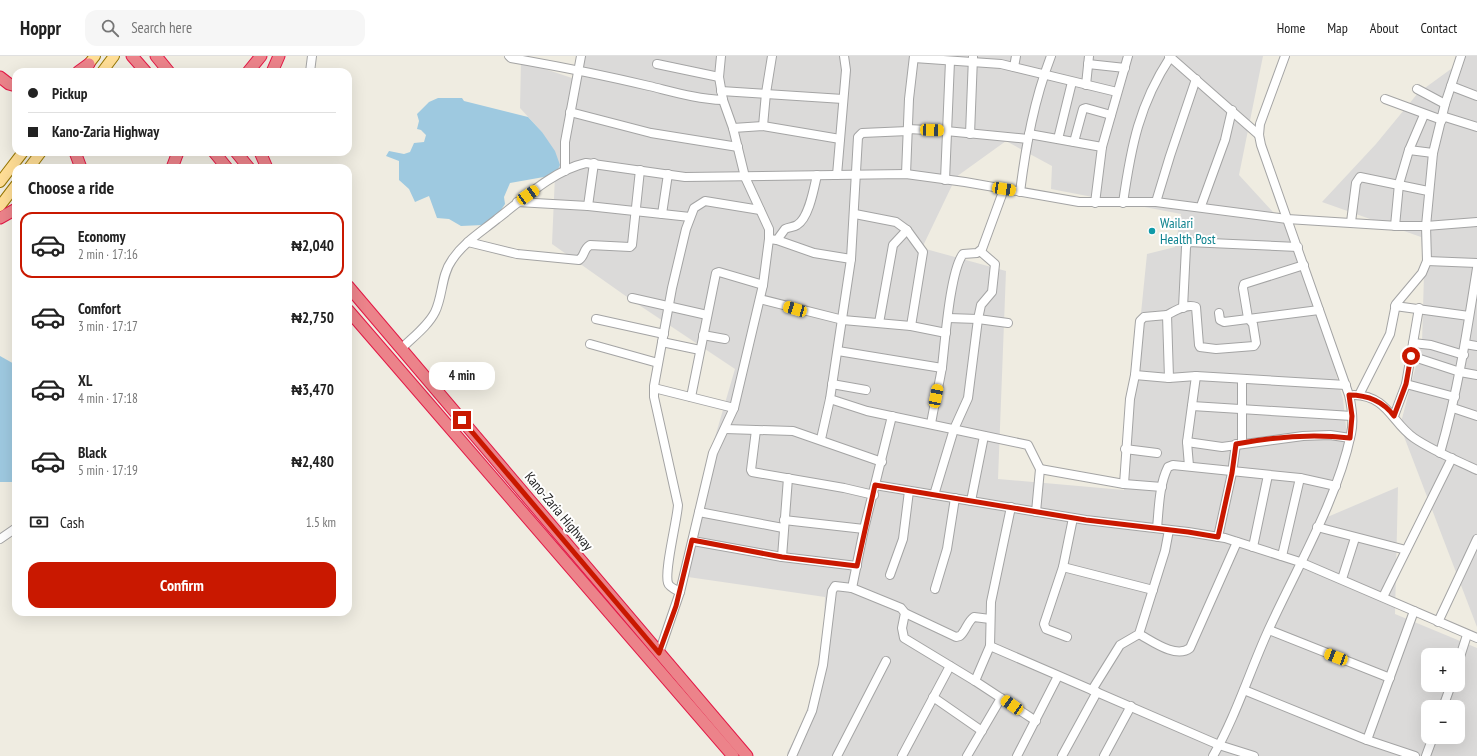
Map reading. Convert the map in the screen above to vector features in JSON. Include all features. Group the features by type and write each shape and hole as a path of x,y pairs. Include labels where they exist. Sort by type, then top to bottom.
{"highway":[{"path":"132,56 142,68"},
{"path":"156,56 167,68"},
{"path":"251,68 261,56"},
{"path":"274,68 279,56"},
{"path":"0,77 12,85"},
{"path":"217,156 224,164"},
{"path":"239,156 246,164"},
{"path":"0,218 12,211"},
{"name":"Kano-Zaria Highway","path":"352,291 747,756"},
{"name":"Kano-Zaria Highway","path":"352,315 733,756"}],"main road":[{"path":"105,68 114,56"},
{"path":"14,164 20,156"},
{"path":"0,182 12,166"},
{"path":"0,206 12,190"}],"street":[{"path":"310,68 312,56"},
{"path":"509,56 511,58 578,70 692,97 723,100"},
{"path":"565,171 565,142 581,56"},
{"path":"659,653 680,592 713,453 734,408 773,240 745,177 733,128 723,100 719,76 721,56"},
{"path":"763,126 766,93 772,56"},
{"path":"837,175 846,70 844,56"},
{"path":"1014,67 1016,56"},
{"path":"1020,192 1028,136 1051,56"},
{"path":"1095,203 1102,147 1128,56"},
{"path":"1124,203 1130,156 1139,120 1170,56 1259,135"},
{"path":"1213,756 1219,746 1269,630 1336,486 1350,438 1352,416 1346,385 1298,247 1262,154 1259,135 1266,106 1285,56"},
{"path":"1359,395 1390,334 1395,306 1422,273 1427,261 1426,226 1428,192 1433,154 1445,104 1461,56"},
{"path":"906,174 911,74 914,57 950,61 972,58 1117,92"},
{"path":"970,134 972,58"},
{"path":"1086,85 1089,60 1125,68"},
{"path":"944,180 950,61"},
{"path":"657,64 719,76"},
{"path":"1156,202 1196,79"},
{"path":"1058,139 1072,82"},
{"path":"1451,86 1477,96"},
{"path":"1417,89 1445,104"},
{"path":"721,91 843,99"},
{"path":"1385,99 1424,115 1477,127"},
{"path":"1074,142 1083,109 1086,108 1111,115"},
{"path":"1201,206 1225,140 1232,110"},
{"path":"570,112 651,133 738,147"},
{"path":"1395,226 1399,184 1410,150 1424,115"},
{"path":"733,128 763,126 840,139"},
{"path":"821,439 830,399 838,351 851,259 855,214 858,137 860,134 908,130 946,131 970,134 1028,136 1058,139 1102,147"},
{"path":"1410,150 1433,154"},
{"path":"588,206 594,163"},
{"path":"402,348 430,320 435,311 448,266 468,242 517,202 565,171 577,165 594,163 685,177 906,174 1079,202 1156,202 1201,206 1287,219 1395,226 1426,226 1477,222"},
{"path":"468,242 517,254 579,260 583,257 584,249 590,245 631,246 640,170"},
{"path":"662,214 668,174"},
{"path":"773,240 785,229 796,226 806,215 817,175"},
{"path":"1351,222 1356,183 1360,177 1399,184 1428,192"},
{"path":"980,251 1004,189"},
{"path":"680,592 669,586 667,582 667,571 677,522 678,505 654,397 658,363 676,269 690,217 694,208 705,201 760,210"},
{"path":"517,202 588,206 690,217"},
{"path":"855,214 896,222 907,230 923,252 911,326"},
{"path":"878,324 893,245 907,230"},
{"path":"773,240 814,253 851,259"},
{"path":"1183,308 1186,247 1188,242 1298,247"},
{"path":"931,424 942,368 948,318 959,260 963,254 980,251 994,262 995,266 992,292 981,305 968,398 954,429 934,495"},
{"path":"1427,261 1477,263"},
{"path":"1124,484 1125,449 1130,399 1135,374 1140,321 1144,317 1167,315 1193,305 1196,307 1199,345 1203,348 1254,346 1256,343 1253,324 1248,318 1243,288 1244,284 1304,265"},
{"path":"1440,453 1453,408 1464,355 1469,316 1475,299 1477,268"},
{"path":"691,397 716,273 719,272 763,285"},
{"path":"632,298 669,305 707,315"},
{"path":"760,299 843,320 911,326 946,333"},
{"path":"1395,306 1419,308 1469,316"},
{"path":"1394,416 1406,384 1419,308"},
{"path":"1219,313 1220,320 1224,322 1319,310"},
{"path":"1167,315 1169,378"},
{"path":"948,318 978,319 1008,323"},
{"path":"596,319 664,334"},
{"path":"703,335 725,339"},
{"path":"662,342 700,350"},
{"path":"1413,343 1431,345 1464,355"},
{"path":"590,344 658,363"},
{"path":"1466,344 1477,346"},
{"path":"838,351 942,368"},
{"path":"1411,356 1460,372 1477,375"},
{"path":"1135,374 1169,378 1196,376 1346,385"},
{"path":"1189,466 1188,442 1196,376"},
{"path":"1218,537 1239,443 1242,408 1242,378"},
{"path":"832,384 866,390"},
{"path":"1406,384 1455,397"},
{"path":"654,388 734,408"},
{"path":"1349,395 1359,395 1379,401 1413,437 1440,453 1477,470"},
{"path":"830,399 852,407 1028,445 1040,469 1036,512"},
{"path":"1192,406 1352,416"},
{"path":"1453,408 1477,416"},
{"path":"852,588 864,529 874,495 875,485 882,462 892,416"},
{"path":"725,429 793,431 821,439 882,462"},
{"path":"756,430 751,470 754,474 788,478 874,495"},
{"path":"1188,442 1222,447 1239,443 1303,436 1330,435 1350,438"},
{"path":"971,501 984,436"},
{"path":"1125,449 1158,453"},
{"path":"1383,597 1452,458"},
{"path":"1157,528 1162,487 1168,467 1173,465 1232,473 1300,478 1336,486"},
{"path":"1040,469 1124,484 1162,487"},
{"path":"1253,547 1268,475"},
{"path":"782,557 788,478"},
{"path":"1282,556 1300,478"},
{"path":"875,485 1073,518 1218,537 1300,562 1477,638"},
{"path":"890,575 903,539 909,491"},
{"path":"935,589 947,549 955,498"},
{"path":"975,681 990,646 991,602 1011,508"},
{"path":"700,512 784,524 864,529"},
{"path":"1067,637 1046,629 1044,624 1063,567 1073,518"},
{"path":"1317,527 1406,550"},
{"path":"1062,756 1094,691 1120,645 1139,634 1165,552 1169,530"},
{"path":"0,539 12,531"},
{"path":"1342,579 1355,538"},
{"path":"1438,622 1477,538"},
{"path":"692,540 782,557 857,566"},
{"path":"1139,634 1176,651 1185,651 1190,648 1237,542"},
{"path":"1063,567 1153,590"},
{"path":"792,756 812,711 822,665 832,591 835,586 852,588 901,608 905,614 956,637 964,633 974,617 990,620"},
{"path":"1368,740 1414,611"},
{"path":"905,614 902,628 904,638 975,681 1036,721"},
{"path":"1269,630 1390,678"},
{"path":"1463,648 1467,635"},
{"path":"990,646 1131,706 1219,746 1254,756"},
{"path":"837,756 886,661"},
{"path":"902,756 950,666"},
{"path":"1017,756 1058,676"},
{"path":"1244,690 1368,740 1415,756"},
{"path":"934,697 982,731"},
{"path":"968,756 1000,698"},
{"path":"1104,756 1131,706"},
{"path":"1426,756 1430,744"}],"shaded area":[{"path":"580,56 1263,56 1239,175 1284,224 1331,356 1343,399 1347,436 1325,518 1398,487 1395,614 1477,648 1477,756 791,756 787,753 812,707 823,643 825,597 681,576 708,461 735,369 630,299 552,244 555,175 542,132 520,108 521,61 572,78","holes":["1006,141 1052,166 1051,189 1181,214 1175,247 1147,254 1139,333 1128,398 1124,490 998,479 1006,271 922,248 956,177"]},
{"path":"1462,56 1477,56 1477,627 1400,426 1422,343 1424,274 1421,237 1322,202 1376,144 1418,93 1462,61"}],"water":[{"path":"438,98 462,98 464,101 528,117 542,132 555,151 560,165 555,175 510,183 504,197 505,204 497,216 483,225 461,226 449,219 437,218 429,196 415,202 409,189 399,180 399,161 386,156 389,151 404,154 410,152 414,143 424,142 426,135 421,130 417,129 419,121 417,114 429,102"},
{"path":"0,356 12,363 12,482 0,482"}],"place":[{"name":"Wailari Health Post","path":"1152,231"}],"route":[{"path":"462,420 659,653 676,606 692,540 782,557 857,566 875,485 1086,520 1218,537 1232,473 1236,444 1303,436 1330,435 1350,438 1352,410 1349,395 1359,395 1375,399 1388,409 1394,416 1406,384 1411,356"}]}
